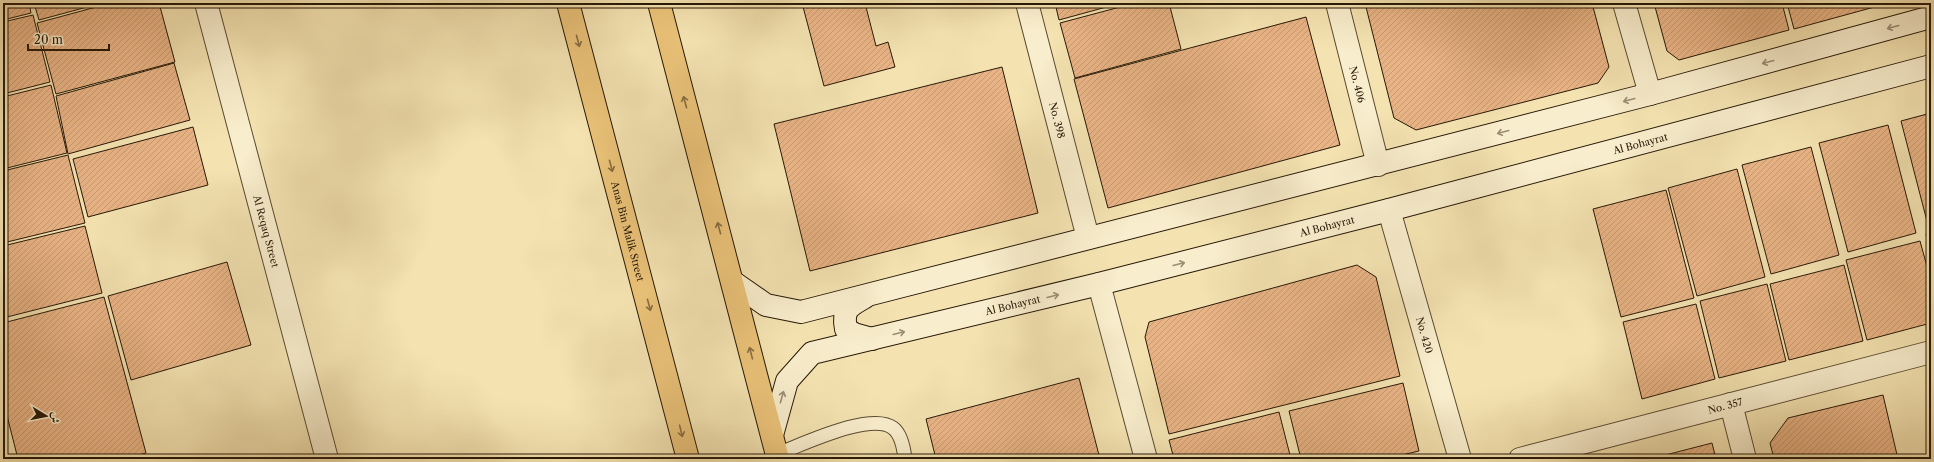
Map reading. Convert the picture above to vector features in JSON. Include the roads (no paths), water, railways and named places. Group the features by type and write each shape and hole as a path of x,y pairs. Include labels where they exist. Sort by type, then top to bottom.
{"main road":[{"name":"Anas Bin Malik Street","path":"568,3 688,459"},
{"path":"659,3 776,449"}],"street":[{"name":"Al Reqaq Street","path":"206,3 327,459"},
{"name":"No. 398","path":"1027,3 1088,238"},
{"name":"No. 406","path":"1337,3 1378,165"},
{"path":"1624,3 1650,94"},
{"path":"733,282 766,305 801,312 1650,94 1931,17"},
{"name":"Al Bohayrat","path":"776,449 787,381 812,353 1099,284 1389,210 1931,66"},
{"name":"No. 420","path":"1389,210 1460,459"},
{"path":"1099,284 1146,459"},
{"path":"868,295 847,308 843,318 846,329 854,334 872,339"},
{"name":"No. 357","path":"1520,459 1931,352"},
{"path":"1732,404 1745,459"}],"lane":[{"path":"776,449 852,426 880,422 894,428 902,444 906,459"}]}
